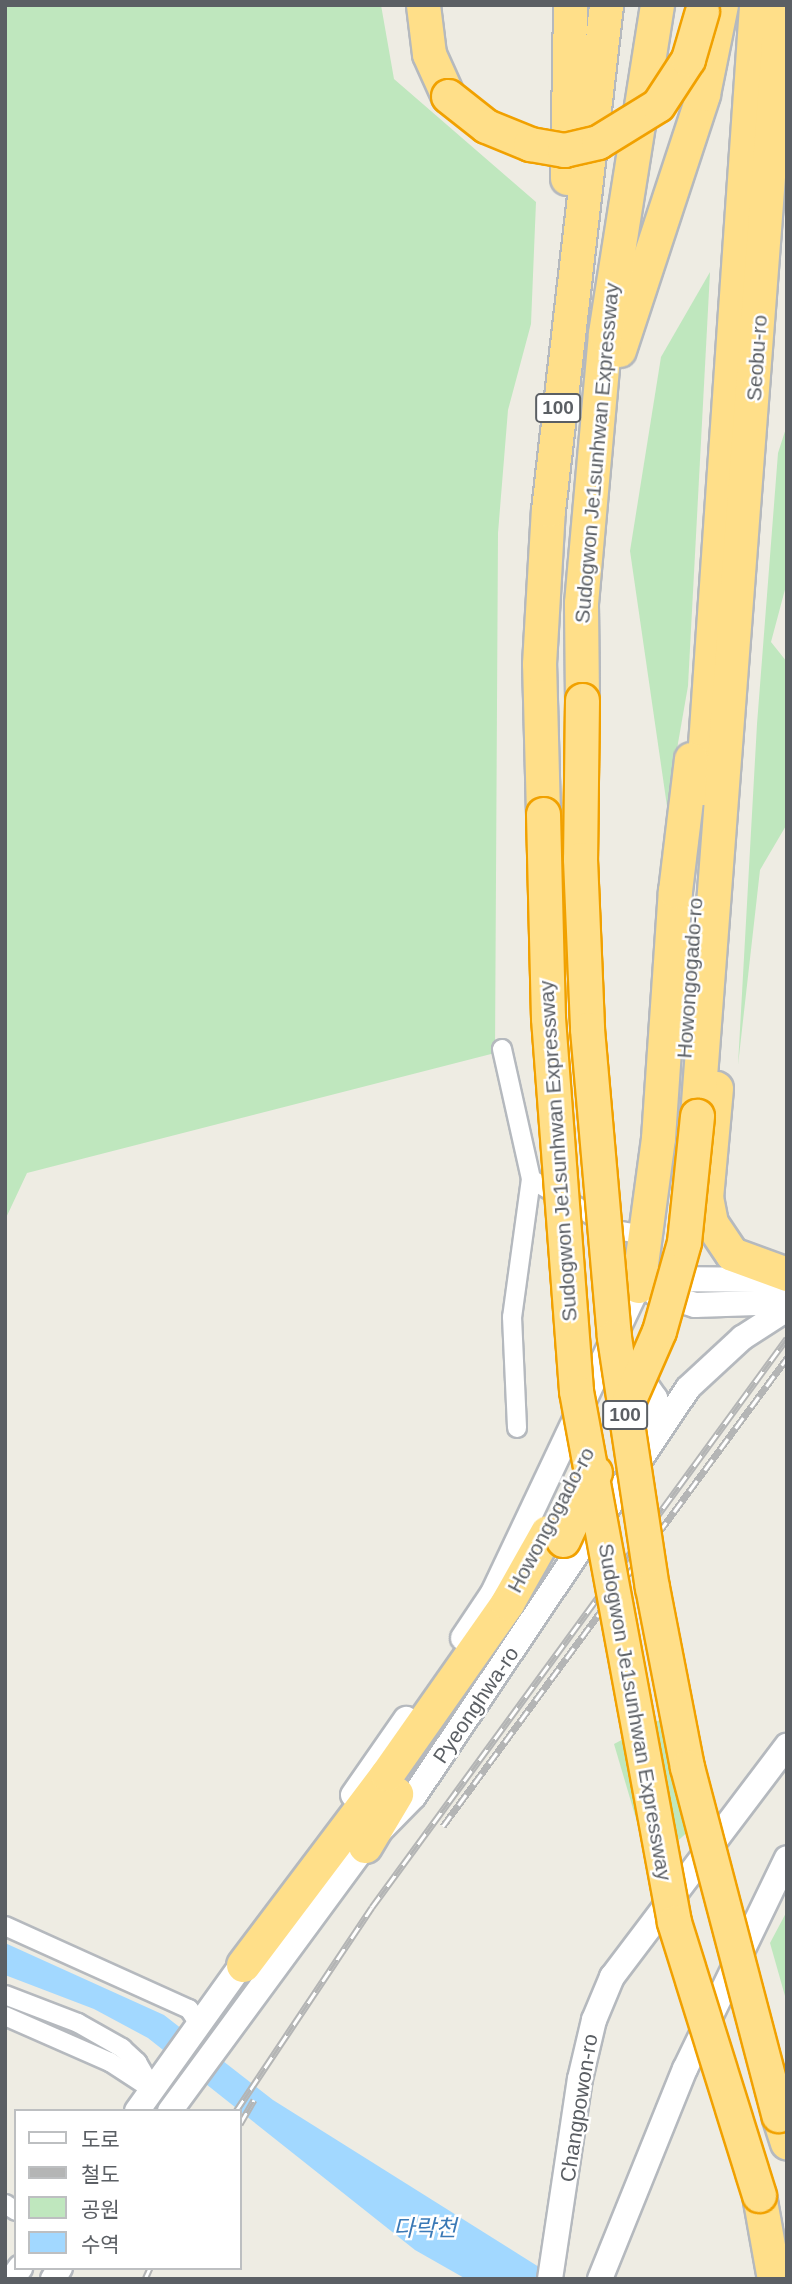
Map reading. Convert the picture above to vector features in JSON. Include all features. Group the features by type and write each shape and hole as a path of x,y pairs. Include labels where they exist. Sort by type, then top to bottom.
{"highway":[{"path":"424,5 429,54 448,96 486,126 530,144 564,149 598,142 659,105 688,59 709,7"},
{"path":"566,330 570,5"},
{"name":"Sudogwon Je1sunhwan Expressway","path":"606,5 566,330 540,651 548,1018 576,1391 674,1922 759,2195 787,2275"},
{"name":"Sudogwon Je1sunhwan Expressway","path":"657,5 617,251 595,433 581,603 580,859 587,1029 614,1337 650,1574 687,1767 784,2131"},
{"name":"Seobu-ro","path":"708,667 756,5"},
{"name":"Seobu-ro","path":"732,711 782,5"},
{"path":"595,433 703,94 709,7"},
{"path":"638,1286 652,1184 675,891 708,667"},
{"name":"Howongogado-ro","path":"689,1116 708,667"},
{"path":"732,711 732,912 706,1197 711,1223 732,1254 783,1291"},
{"name":"Howongogado-ro","path":"365,1846 555,1536 654,1287 667,1236 689,1116 719,809 732,711"},
{"path":"652,1184 667,1203 695,1204 706,1197"},
{"name":"Howongogado-ro","path":"243,1965 387,1774 555,1536"},
{"path":"759,2195 774,2279"}],"main road":[{"path":"138,2109 243,1965 494,1593 638,1286 670,1275 783,1291"},
{"name":"Pyeonghwa-ro","path":"171,2109 365,1846 414,1796 688,1388 742,1338 783,1291"},
{"path":"572,1427 594,1411 618,1377 643,1381 655,1398 643,1457"},
{"name":"Changpowon-ro","path":"550,2279 580,2079 594,2020 612,1977 787,1746"},
{"path":"605,2268 685,2069 787,1858"}],"street":[{"path":"502,1049 531,1179 512,1317 517,1428"},
{"path":"531,1179 616,1230 645,1235"},
{"path":"5,1926 180,2004 199,2024"},
{"path":"5,1994 78,2023 122,2049 160,2080"},
{"path":"5,2016 110,2062 160,2080"}],"green space":[{"path":"5,5 381,5 394,79 536,202 531,324 508,410 498,533 495,1053 27,1173 5,1220"},
{"path":"710,272 688,686 667,806 630,551 661,357"},
{"path":"787,425 787,582 771,642 787,662 787,824 760,870 738,1065 757,724 778,453"},
{"path":"686,1706 713,1809 650,1866 614,1744"},
{"path":"787,1911 787,2003 770,1943"}],"water":[{"name":"다락천","path":"5,1943 164,2015 273,2100 558,2279 466,2279 415,2250 242,2113 242,2109 237,2109 148,2038 94,2009 5,1975"}],"railway":[{"path":"237,2109 372,1907 787,1338"},
{"path":"443,1826 787,1358"},
{"path":"242,2121 254,2100"},
{"path":"145,2279 149,2270"}]}
